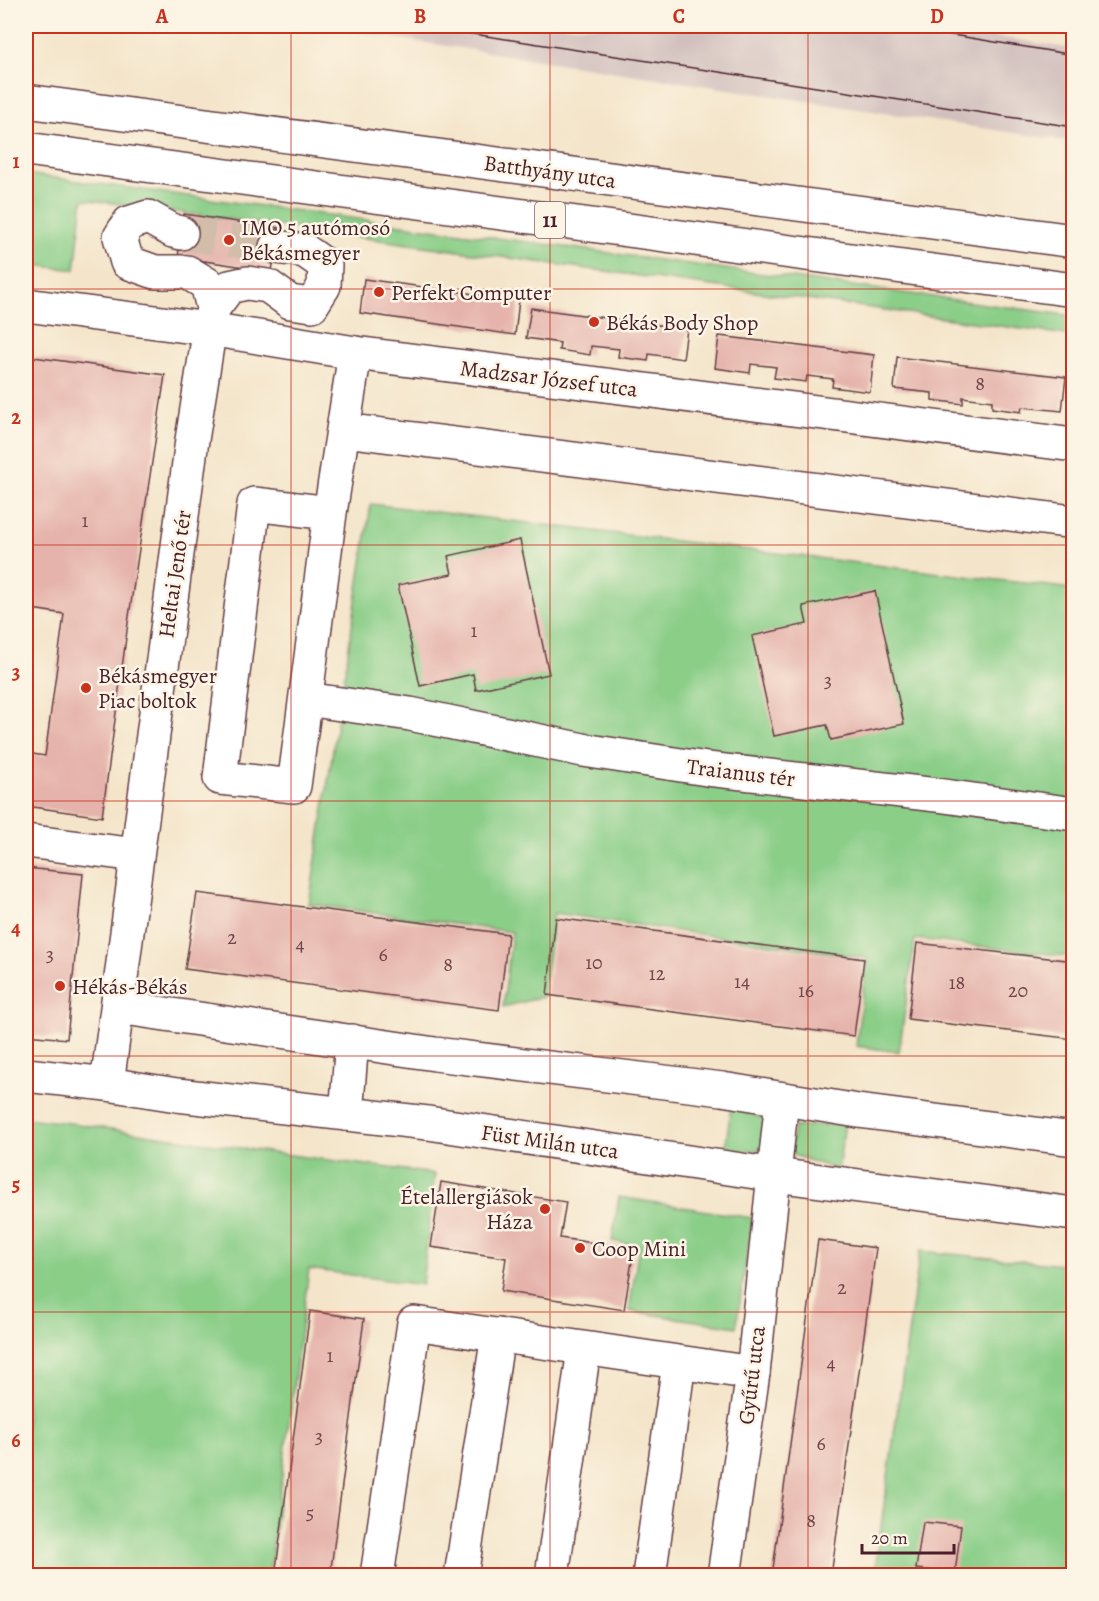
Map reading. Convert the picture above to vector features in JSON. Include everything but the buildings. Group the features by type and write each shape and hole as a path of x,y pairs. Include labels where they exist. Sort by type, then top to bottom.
{"street":[{"name":"Batthyány utca","path":"26,101 1074,241"},
{"name":"11","path":"26,149 1074,290"},
{"path":"181,233 148,217 129,223 120,237 127,262 155,272 188,272 207,284 211,318"},
{"path":"211,318 229,287 247,283 268,286 290,302 312,304 324,286 325,265 305,251 276,247"},
{"name":"Madzsar József utca","path":"26,305 211,318 355,354 1074,445"},
{"name":"Heltai Jenő tér","path":"107,1084 136,855 211,318"},
{"path":"330,513 254,504 220,778 294,786 330,513 355,354"},
{"path":"344,430 1074,522"},
{"name":"Traianus tér","path":"306,699 411,714 583,750 696,767 937,795 1074,814"},
{"path":"26,841 136,855"},
{"path":"118,1006 446,1056 722,1089 1074,1139"},
{"path":"346,1114 352,1041"},
{"name":"Füst Milán utca","path":"26,1075 177,1095 428,1123 775,1175 1074,1214"},
{"name":"Gyűrű utca","path":"724,1575 753,1373 782,1099"},
{"path":"377,1575 414,1323 753,1373"},
{"path":"461,1575 498,1335"},
{"path":"552,1575 584,1348"},
{"path":"649,1575 680,1363"}],"shaded area":[{"path":"316,26 930,26 1073,49 1073,142"}],"green space":[{"path":"26,174 1073,316 1073,336 83,199 75,270 26,264"},
{"path":"371,504 1073,589 1073,957 915,939 899,1052 856,1046 867,958 554,913 543,997 503,1007 512,932 309,904"},
{"path":"731,1106 767,1120 764,1149 725,1152"},
{"path":"26,1118 435,1174 422,1285 309,1269 269,1575 26,1575"},
{"path":"845,1123 838,1170 790,1154 794,1127"},
{"path":"619,1197 753,1218 736,1327 629,1311 639,1246 612,1241"},
{"path":"920,1251 1073,1266 1073,1575 874,1576"}],"tunnel":[{"path":"181,233 276,247"}],"tram line":[{"path":"422,26 1074,127"},
{"path":"898,26 1074,55"}],"place":[{"name":"IMO 5 autómosó Békásmegyer","path":"229,240"},
{"name":"Perfekt Computer","path":"379,292"},
{"name":"Békás Body Shop","path":"594,322"},
{"name":"Békásmegyer Piac boltok","path":"86,688"},
{"name":"Hékás-Békás","path":"60,986"},
{"name":"Ételallergiások Háza","path":"545,1209"},
{"name":"Coop Mini","path":"580,1248"}]}
